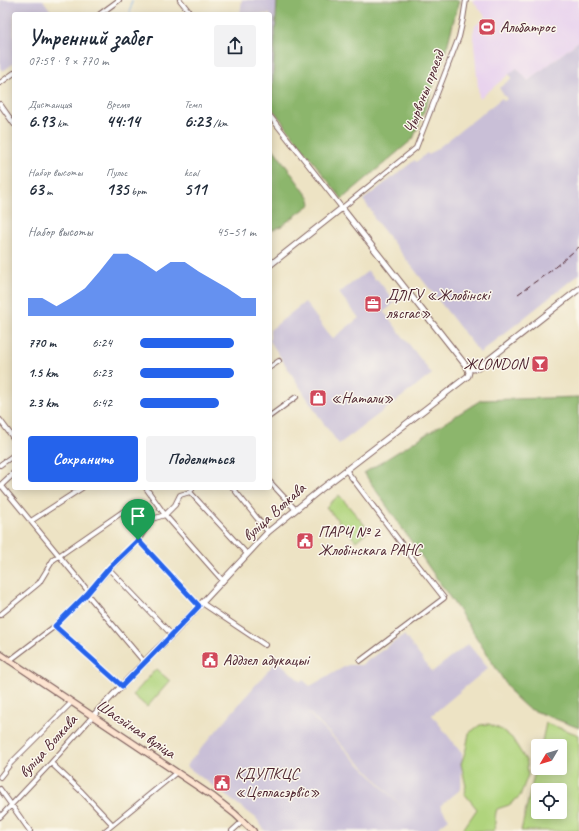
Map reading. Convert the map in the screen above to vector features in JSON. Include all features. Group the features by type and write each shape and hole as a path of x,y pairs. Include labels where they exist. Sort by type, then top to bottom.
{"main road":[{"name":"Шасэйная вуліца","path":"0,654 212,796 253,831"}],"street":[{"path":"103,12 120,0"},
{"path":"180,0 189,12"},
{"name":"Чырвоны праезд","path":"342,208 416,148 459,37 466,0"},
{"path":"0,83 12,74"},
{"path":"0,104 12,121"},
{"path":"272,119 467,367 473,369 478,368 579,289"},
{"path":"272,263 342,208"},
{"path":"272,366 279,361"},
{"name":"вуліца Волкава","path":"0,817 51,763 92,716 172,636 268,532 295,509 464,380 468,376 469,372 467,367"},
{"path":"272,415 296,397"},
{"path":"0,420 12,436"},
{"path":"0,465 12,456"},
{"path":"346,470 444,598 360,661"},
{"path":"12,475 0,486 31,521 144,663"},
{"path":"272,484 295,509"},
{"path":"31,521 79,490"},
{"path":"147,490 165,515 223,581"},
{"path":"236,490 268,532"},
{"path":"10,661 55,626 88,593 109,568 138,540 152,519 165,515 175,505 180,495 190,492 247,554"},
{"path":"0,615 39,583 53,560 134,504"},
{"path":"138,540 201,604 265,645"},
{"path":"109,568 172,636"},
{"path":"55,626 122,686"},
{"path":"0,777 11,763 72,702"},
{"path":"51,763 82,792 112,824"},
{"path":"105,831 177,772"},
{"path":"0,790 12,804 30,831"},
{"path":"232,831 243,821"}],"shaded area":[{"path":"0,0 43,0 52,12 12,12 12,64 3,71 0,68"},
{"path":"242,0 277,0 272,78 272,12 240,12"},
{"path":"472,0 579,0 579,41 528,81 517,68 479,99 473,34 475,26 486,17"},
{"path":"579,41 579,274 480,353 373,217 373,213 363,200 415,160 416,162 427,153 429,155 502,98 504,101 507,99 499,88 512,78 509,74 517,68 528,81"},
{"path":"368,271 375,280 377,279 395,302 384,312 432,374 339,444 322,421 272,344 272,328 305,302 332,339 359,318 339,293"},
{"path":"404,635 432,672 468,644 488,668 421,724 432,715 462,754 461,789 440,806 449,819 434,831 265,831 256,818 186,766 277,660 301,682 303,680 310,686 348,665 361,665","holes":["308,712 363,766 406,811"]}],"green space":[{"path":"277,0 459,0 446,51 413,139 342,199 272,108"},
{"path":"272,147 310,199 311,204 280,227 272,230"},
{"path":"579,397 579,728 527,708 513,695 464,618 364,473 481,400"},
{"path":"339,495 369,530 356,541 326,507"},
{"path":"156,669 170,681 147,707 133,695"},
{"path":"546,723 579,735 579,831 521,831 531,788 531,819 567,819 567,783 532,783 534,775 567,775 567,739 543,739"},
{"path":"489,724 502,730 512,738 527,762 528,775 520,796 509,805 497,809 494,831 462,831 477,809 464,793 466,786 461,764 469,733 480,725"}],"waterway":[{"path":"130,12 132,0"}],"railway":[{"path":"518,294 549,272 579,247"}],"place":[{"name":"Альбатрос","path":"487,27"},
{"name":"ДЛГУ «Жлобінскі лясгас»","path":"373,304"},
{"name":"ЖLONDON","path":"540,364"},
{"name":"«Натали»","path":"318,398"},
{"name":"ПАРЧ № 2 Жлобінскага РАНС","path":"305,541"},
{"name":"Аддзел адукацыі","path":"210,660"},
{"name":"КДУПКЦС «Цепласэрвіс»","path":"222,783"}],"route":[{"path":"138,540 199,606 172,636 155,651 122,686 55,626 87,594 109,568 138,540"}]}
